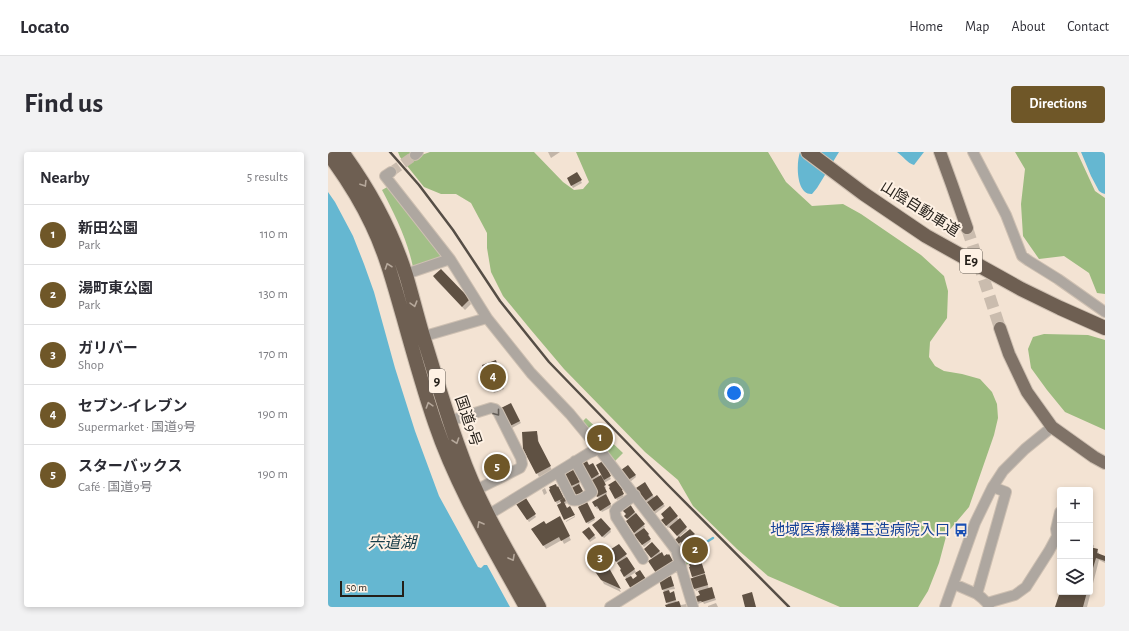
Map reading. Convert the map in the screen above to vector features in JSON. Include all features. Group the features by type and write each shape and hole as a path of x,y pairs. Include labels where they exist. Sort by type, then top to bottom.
{"highway":[{"name":"国道9号","path":"342,152 365,186 396,248 406,274 449,421 461,454 488,515 539,607"},
{"name":"山陰自動車道","path":"808,152 928,231 1023,284 1105,323"},
{"name":"山陰自動車道","path":"816,152 846,178 926,236 1021,289 1105,328"},
{"name":"国道9号","path":"328,153 355,191 373,226 393,279 410,341 446,454 478,521 526,607"}],"main road":[{"path":"940,152 967,228"},
{"path":"1000,328 1009,354 1027,392 1052,426 1094,457 1105,463"}],"street":[{"path":"973,152 1006,215 1022,256 1105,312"},
{"path":"390,172 385,176 450,259 488,318 531,373 570,414 599,449 676,550 693,607"},
{"path":"406,274 450,259"},
{"path":"410,341 488,318"},
{"path":"449,421 491,408 495,409 498,412 521,458 522,464 520,468 476,490"},
{"path":"945,607 975,523 993,486 1003,471 1052,426"},
{"path":"488,515 575,461 599,449"},
{"path":"558,472 572,500 578,500 590,494 592,492 575,461"},
{"path":"977,594 1006,492 993,486"},
{"path":"634,495 615,511 616,517 643,559"},
{"path":"954,584 977,594 988,605 1015,595 1026,587 1057,539"},
{"path":"610,607 680,563"}],"green space":[{"path":"398,152 414,152 416,157 430,152 534,152 563,182 574,190 583,189 589,182 576,152 768,152 786,182 812,206 843,204 861,214 921,255 944,276 948,291 947,318 930,342 929,357 935,366 944,371 980,379 992,392 997,404 998,418 994,435 969,507 947,533 939,563 928,591 918,607 840,607 768,576 737,549 693,506 678,480 645,452 564,369 503,296 491,272 487,248 487,233 471,203 456,194 441,194 424,187 400,157"},
{"path":"1015,152 1077,152 1095,191 1105,198 1105,294 1097,293 1089,273 1064,256 1039,259 1023,236 1021,204 1025,169"},
{"path":"389,186 442,253 440,257 413,267 404,237 382,190"},
{"path":"1044,334 1088,335 1105,340 1105,430 1065,412 1031,368 1028,349 1033,337"},
{"path":"586,418 623,453 613,463 582,422"},
{"path":"702,537 706,541 700,545 705,558 685,565 682,554"}],"water":[{"path":"800,152 839,152 812,194 807,193 803,189 798,178"},
{"path":"897,152 924,152 914,165 909,163"},
{"path":"1081,152 1105,152 1105,194 1099,191"},
{"name":"宍道湖","path":"328,192 353,236 364,264 374,292 395,368 415,431 439,496 478,567 481,568 484,565 487,565 510,607 328,607"}],"building":[{"path":"577,172 582,180 571,186 567,178"},
{"path":"441,269 470,299 462,307 433,276"},
{"path":"496,360 503,385 491,390 482,365"},
{"path":"511,403 520,421 510,426 501,408"},
{"path":"537,431 538,441 551,466 536,474 523,449 522,432"},
{"path":"505,455 511,468 490,479 483,466"},
{"path":"587,461 589,465 593,463 599,474 588,481 579,465"},
{"path":"603,461 611,476 604,480 596,465"},
{"path":"628,465 636,475 628,480 621,470"},
{"path":"575,469 580,478 578,479 580,482 569,487 563,475"},
{"path":"601,475 606,485 604,486 607,492 597,497 589,482"},
{"path":"616,480 624,494 615,499 608,485"},
{"path":"645,482 653,495 645,501 636,488"},
{"path":"556,484 564,498 555,502 549,487"},
{"path":"579,484 584,493 575,498 570,489"},
{"path":"606,494 611,504 600,511 592,502"},
{"path":"657,495 664,504 653,512 646,503"},
{"path":"566,497 568,500 564,502 567,508 570,506 575,515 564,520 557,505 561,503 560,500"},
{"path":"526,498 536,514 527,520 516,504"},
{"path":"587,502 595,518 586,523 578,507"},
{"path":"630,504 635,512 627,519 624,516 626,514 622,510"},
{"path":"670,506 678,516 666,526 661,520 664,518 661,514"},
{"path":"636,513 645,524 634,533 626,521"},
{"path":"560,516 570,536 561,541 559,537 543,546 531,529 544,521 546,524"},
{"path":"601,518 611,529 602,537 592,525"},
{"path":"680,518 687,527 677,536 669,527"},
{"path":"589,527 595,535 589,540 582,532"},
{"path":"644,528 651,539 642,545 634,535"},
{"path":"690,529 695,534 693,535 696,539 685,550 681,545 681,542 677,545 674,541"},
{"path":"652,542 660,551 651,558 644,549"},
{"path":"619,544 627,554 616,562 608,551"},
{"path":"597,547 621,589 601,580 594,570"},
{"path":"1093,548 1098,549 1097,553 1105,556 1105,561 1096,558 1093,568"},
{"path":"662,552 664,556 669,554 673,561 656,573 648,561"},
{"path":"627,557 635,569 624,577 617,563"},
{"path":"701,561 705,573 692,577 689,564"},
{"path":"640,570 646,579 631,589 625,579 631,576 633,579 637,576 635,573"},
{"path":"705,574 708,585 694,589 689,579"},
{"path":"671,576 674,586 662,590 659,580"},
{"path":"712,587 715,598 702,602 696,602 695,597 700,595 698,591"},
{"path":"669,590 670,593 674,591 676,600 666,603 663,592"},
{"path":"752,592 756,607 745,607 742,595"},
{"path":"1059,595 1086,595 1083,607 1055,607"},
{"path":"679,601 681,607 666,607 665,605"}],"waterway":[{"path":"682,557 713,538"}],"tunnel":[{"path":"391,172 415,155"},
{"path":"967,228 1000,328"}],"railway":[{"path":"390,152 419,185 453,230 500,301 549,362 789,607"}],"place":[{"name":"セブン-イレブン","path":"493,377"},
{"name":"新田公園","path":"600,438"},
{"name":"スターバックス","path":"497,467"},
{"name":"地域医療機構玉造病院入口","path":"961,530"},
{"name":"湯町東公園","path":"695,550"},
{"name":"ガリバー","path":"600,558"}]}
